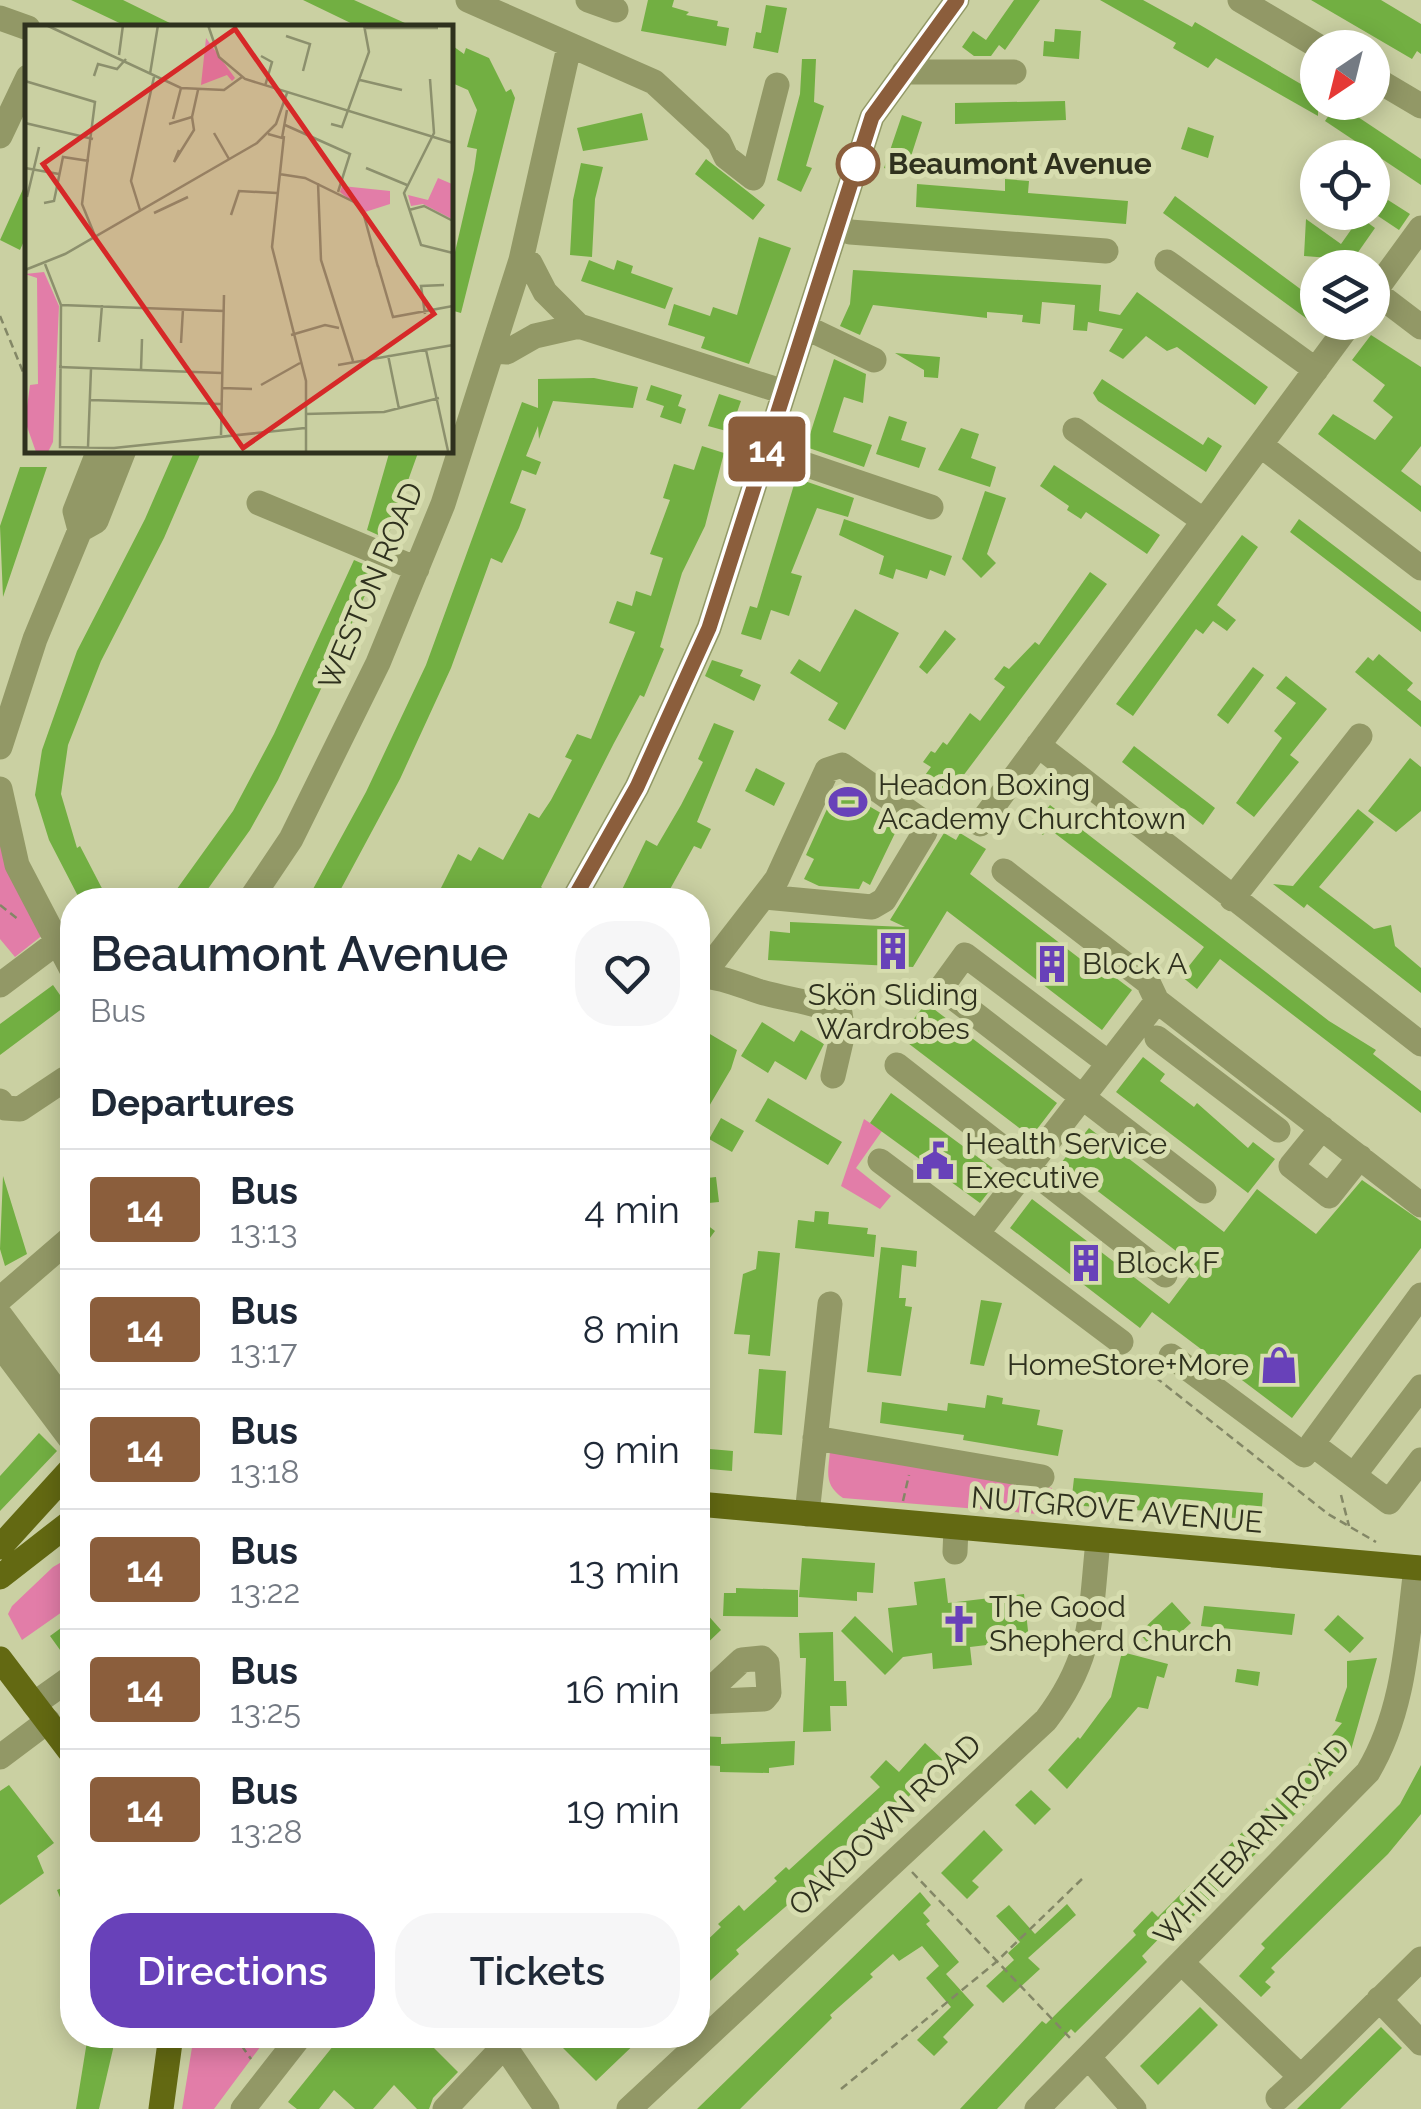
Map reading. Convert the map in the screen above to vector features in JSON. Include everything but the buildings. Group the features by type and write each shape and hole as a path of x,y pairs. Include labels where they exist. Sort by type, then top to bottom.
{"main road":[{"path":"5,1562 60,1485"},
{"name":"NUTGROVE AVENUE","path":"710,1505 807,1514 955,1540 1098,1541 1418,1568"},
{"path":"5,1562 60,1528"},
{"path":"0,1658 60,1738"},
{"path":"161,2109 170,2048"}],"street":[{"path":"468,0 517,10 569,47 654,82 719,142 726,157 763,186 777,85"},
{"path":"588,0 616,10"},
{"path":"580,888 637,787 688,683 840,226 872,117 956,0"},
{"path":"1240,0 1300,36"},
{"path":"0,18 25,27"},
{"name":"WESTON ROAD","path":"258,888 291,839 378,663 417,570 494,351 521,260 569,47"},
{"path":"904,72 1014,72"},
{"path":"0,136 25,84"},
{"path":"1390,88 1421,106"},
{"path":"840,226 850,232 1106,250"},
{"path":"1390,271 1421,228"},
{"path":"521,260 530,262 546,292 579,326 784,392"},
{"path":"1167,262 1316,370"},
{"path":"1390,305 1421,327"},
{"path":"494,351 507,352 535,336 579,326"},
{"path":"806,327 874,360"},
{"path":"980,824 1338,340"},
{"path":"1075,430 1204,521"},
{"path":"1262,446 1421,568"},
{"path":"766,451 931,506"},
{"path":"0,747 36,639 80,530 75,511 98,452"},
{"path":"80,530 96,521 123,452"},
{"path":"259,504 417,570"},
{"path":"1232,899 1360,736"},
{"path":"1038,745 1421,1044"},
{"path":"710,971 771,888 827,770 842,764 922,821 925,832 884,900 872,907 771,888"},
{"path":"0,789 17,865 60,950"},
{"path":"1004,871 1148,982 1157,1001 1421,1205"},
{"path":"0,985 56,944"},
{"path":"1107,1062 965,955 940,988 1204,1191"},
{"path":"710,977 764,993 810,1000 840,1013 843,1033 832,1076"},
{"path":"978,1232 1157,1001"},
{"path":"1157,1038 1278,1130"},
{"path":"1220,1086 1238,1063"},
{"path":"897,1065 1165,1275"},
{"path":"0,1100 6,1108 20,1110 60,1083"},
{"path":"1322,1128 1291,1166 1329,1196 1360,1157"},
{"path":"880,1161 978,1232 1124,1348"},
{"path":"0,1299 60,1247"},
{"path":"1171,1356 1304,1455 1421,1295"},
{"path":"807,1514 830,1304"},
{"path":"0,1315 60,1396"},
{"path":"0,1344 60,1426"},
{"path":"1347,1484 1421,1387"},
{"name":"NUTGROVE AVENUE","path":"815,1438 1042,1477"},
{"path":"1312,1444 1347,1484 1389,1502 1421,1460"},
{"name":"OAKDOWN ROAD","path":"710,2033 898,1857 988,1760 1046,1720 1073,1685 1074,1655 1098,1541"},
{"name":"WHITEBARN ROAD","path":"1037,2109 1368,1772 1401,1689 1418,1568"},
{"path":"0,1757 60,1691"},
{"path":"1278,2098 1421,1959"},
{"path":"1183,1964 1301,2077"},
{"path":"1380,1999 1421,2043"},
{"path":"255,2105 293,2048"},
{"path":"445,2109 495,2048"},
{"path":"506,2048 547,2109"},
{"name":"OAKDOWN ROAD","path":"629,2109 694,2048"},
{"path":"1086,2055 1134,2109"}],"path":[{"path":"0,316 25,377"},
{"path":"1124,1348 1350,1527 1374,1541"},
{"path":"901,1512 913,1454"},
{"path":"1347,1484 1350,1527"},
{"path":"898,1857 995,1964 1086,2055"},
{"path":"841,2089 995,1964 1082,1879"},
{"path":"243,2048 251,2059"}],"shaded area":[{"path":"0,835 44,934 15,957 0,939"},
{"path":"864,1119 882,1131 856,1168 891,1196 880,1209 841,1186"},
{"path":"830,1451 1052,1488 1051,1515 843,1498 830,1483"},
{"path":"60,1563 60,1613 22,1640 8,1614"},
{"path":"192,2048 259,2048 214,2109 182,2109"}],"bus line":[{"name":"14","path":"580,888 637,787 688,683 709,628 872,117 957,0"}],"place":[{"name":"Beaumont Avenue","path":"858,164"},
{"name":"Headon Boxing Academy Churchtown","path":"848,802"},
{"name":"Skön Sliding Wardrobes","path":"893,951"},
{"name":"Block A","path":"1052,964"},
{"name":"Health Service Executive","path":"935,1161"},
{"name":"Block F","path":"1086,1263"},
{"name":"HomeStore+More","path":"1279,1365"},
{"name":"The Good Shepherd Church","path":"959,1624"}]}
